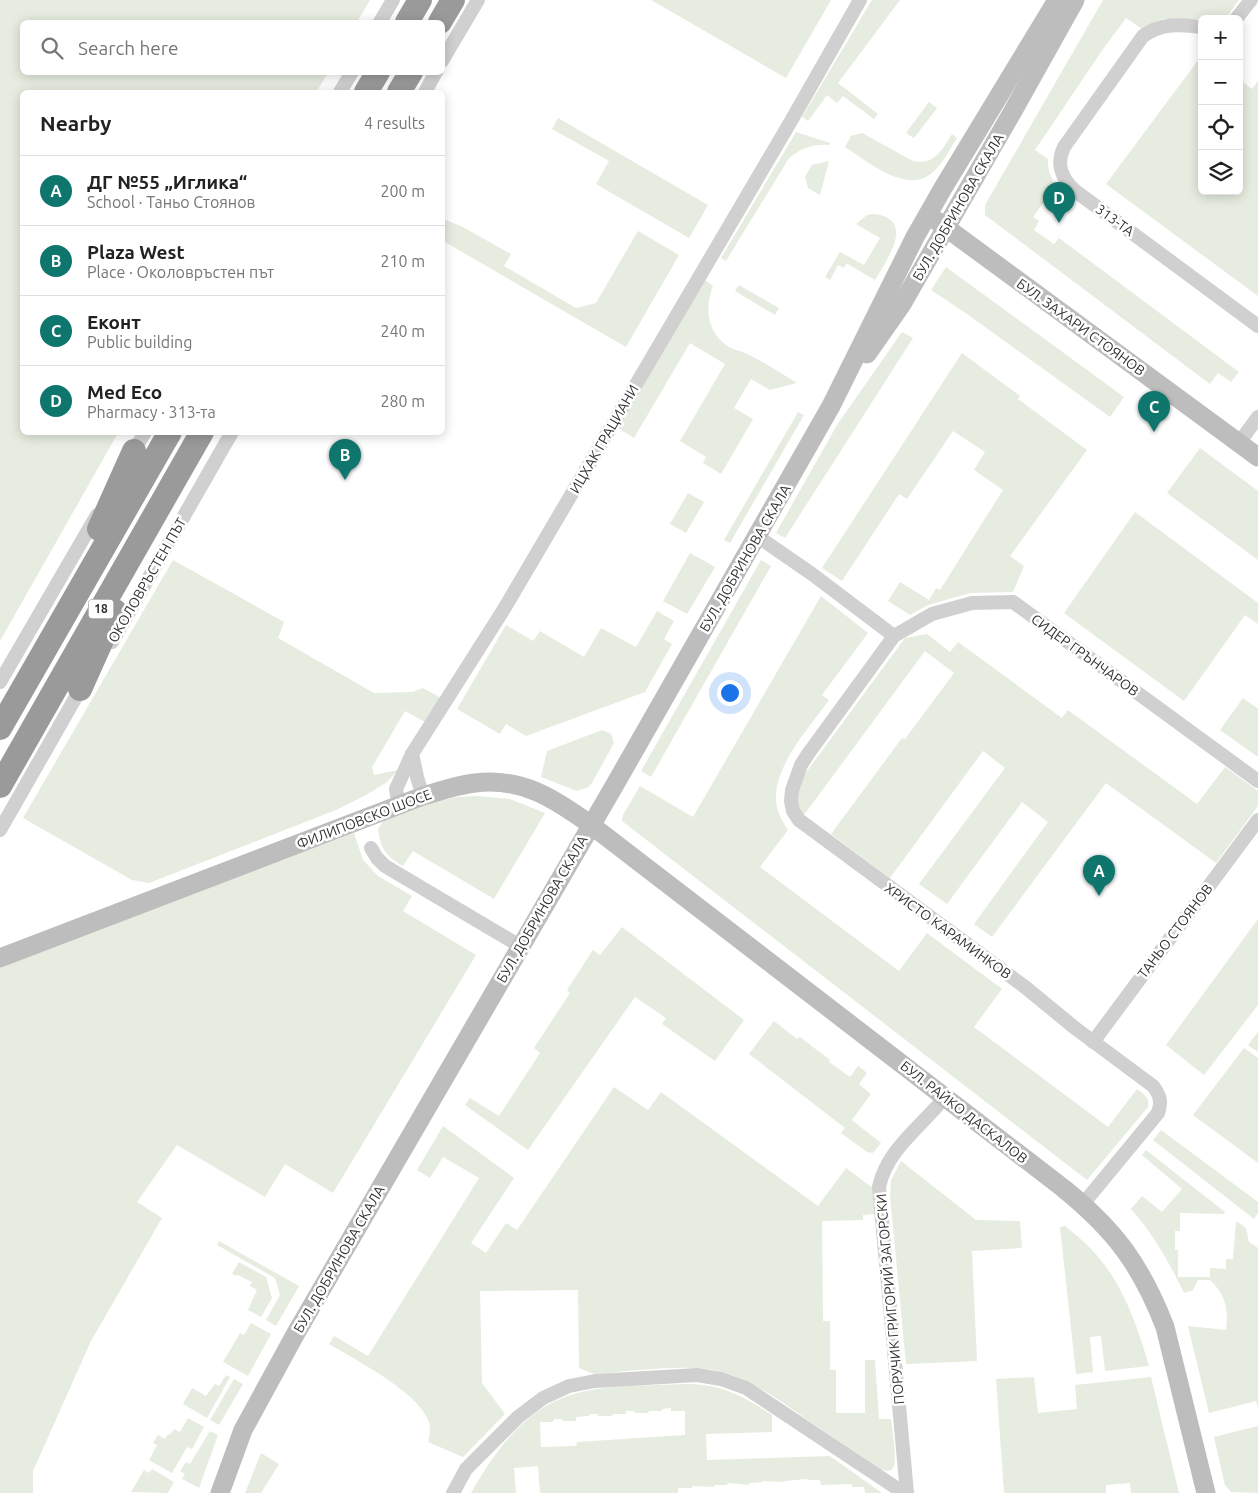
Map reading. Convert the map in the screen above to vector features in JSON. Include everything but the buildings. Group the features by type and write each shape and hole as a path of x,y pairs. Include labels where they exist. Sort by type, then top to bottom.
{"highway":[{"path":"408,20 420,0"},
{"path":"441,20 453,0"},
{"path":"367,90 376,75"},
{"path":"400,90 409,75"},
{"name":"18","path":"0,728 168,435"},
{"name":"ОКОЛОВРЪСТЕН ПЪТ","path":"0,786 200,435"},
{"path":"38,662 139,442"},
{"path":"80,689 177,475"}],"main road":[{"name":"БУЛ. ДОБРИНОВА СКАЛА","path":"220,1493 231,1460 253,1410 831,406 928,214 1057,0"},
{"name":"БУЛ. ДОБРИНОВА СКАЛА","path":"831,406 902,304 1013,112 1075,0"},
{"name":"БУЛ. ЗАХАРИ СТОЯНОВ","path":"928,214 1258,457"},
{"name":"ФИЛИПОВСКО ШОСЕ","path":"0,958 423,796 475,783 511,783 532,789 565,807 591,825"},
{"name":"БУЛ. РАЙКО ДАСКАЛОВ","path":"591,825 945,1097 1082,1204 1110,1230 1139,1270 1165,1327 1206,1493"}],"street":[{"path":"381,20 393,0"},
{"path":"445,56 478,0"},
{"name":"ИЦХАК ГРАЦИАНИ","path":"399,805 396,789 412,754 504,609 860,0"},
{"path":"1239,15 1251,0"},
{"name":"313-ТА","path":"1198,27 1162,26 1143,36 1064,147 1060,155 1059,164 1066,181 1074,190 1258,326"},
{"path":"341,90 350,75"},
{"path":"426,90 434,75"},
{"path":"1239,443 1258,417"},
{"name":"ОКОЛОВРЪСТЕН ПЪТ","path":"0,830 80,689 112,642 230,435"},
{"path":"0,682 139,442"},
{"path":"756,536 812,574 894,636"},
{"name":"СИДЕР ГРЪНЧАРОВ","path":"894,636 932,614 972,603 1013,602 1258,781"},
{"name":"ХРИСТО КАРАМИНКОВ","path":"894,636 808,754 798,772 792,790 791,801 793,811 799,820 1025,987 1093,1042 1153,1086 1158,1092 1160,1107 1153,1119 1082,1204"},
{"path":"412,754 423,796"},
{"name":"ТАНЬО СТОЯНОВ","path":"1093,1042 1258,820"},
{"path":"371,848 385,866 520,946"},
{"name":"ПОРУЧИК ГРИГОРИЙ ЗАГОРСКИ","path":"905,1493 880,1187 884,1170 892,1156 934,1112 945,1097"},
{"path":"453,1493 466,1470 518,1417 543,1398 556,1391 568,1386 595,1381 697,1376 720,1379 746,1388 905,1493"}],"shaded area":[{"path":"0,0 370,0 358,20 20,20 20,75 327,75 317,90 20,90 20,435 117,435 0,641"},
{"path":"651,0 831,0 786,78"},
{"path":"872,0 900,0 838,83 878,114 874,119 843,96 837,103 827,95 808,121 802,117"},
{"path":"1103,0 1239,0 1228,15 1198,15 1198,19 1163,19 1142,29 1126,18 1035,150 1048,159 1050,173 1056,186 1033,217 1039,221 1034,230 1054,244 1059,238 1239,372 1231,382 1218,373 1210,384 985,215 985,205"},
{"path":"1198,60 1198,195 1243,195 1243,82 1252,89 1258,81 1258,296 1106,184"},
{"path":"929,102 937,108 914,138 906,133"},
{"path":"558,118 708,205 689,238 596,184 609,161 552,129"},
{"path":"796,132 830,143 829,145 808,147 789,158 726,261 721,258"},
{"path":"862,133 913,161 920,162 932,159 937,155 952,134 957,138 943,161 932,173 922,179 911,180 887,173 845,147 851,136"},
{"path":"829,161 820,195 808,188 805,177 812,165"},
{"path":"873,214 886,217 894,223 896,231 891,251 875,280 846,263 844,268 838,265 830,280 825,277 840,252 864,265 880,238 856,224 867,215"},
{"path":"445,220 461,226 511,254 504,266 576,308 596,303 638,231 679,255 626,347 445,242"},
{"path":"946,267 1124,397 1110,417 931,290"},
{"path":"705,280 713,286 708,310 711,325 719,339 728,347 753,357 797,383 770,390 751,379 734,408 753,419 721,474 703,463 706,457 680,441 725,364 690,343 634,438 618,428"},
{"path":"739,285 779,308 775,315 735,291"},
{"path":"902,332 913,338 785,538 776,533 837,425"},
{"path":"962,353 1020,396 1018,399 1087,450 1010,556 1024,566 1013,592 970,593 928,605 910,615 888,601 900,582 929,600 936,588 940,590 1003,490 974,470 985,452 953,431 907,499 899,494 842,581 822,568"},
{"path":"798,412 804,415 730,543 724,540"},
{"path":"1200,448 1258,491 1258,560 1167,493"},
{"path":"688,493 704,502 686,533 670,524"},
{"path":"1135,512 1258,603 1258,624 1245,615 1184,701 1064,613"},
{"path":"690,553 715,567 687,614 663,601"},
{"path":"173,560 284,622 278,638 374,693 412,692 423,688 441,698 425,722 405,711 372,767 374,775 398,770 387,782 336,810 149,883 132,880 23,818"},
{"path":"761,560 771,566 651,777 641,771"},
{"path":"821,596 868,633 822,695 829,700 794,748 781,774 777,787 777,809 788,830 760,867 899,971 927,933 1002,989 974,1027 1108,1127 1137,1089 1144,1095 1148,1101 1148,1107 1087,1180 622,821 623,815 640,786 693,817"},
{"path":"657,611 674,621 664,639 672,644 645,692 526,736 506,724 500,734 457,709 506,625 533,641 540,631 584,657 601,628 636,647"},
{"path":"927,634 950,652 958,642 1062,718 1068,710 1197,804 1225,767 1258,791 1258,806 1216,863 1106,783 992,937 974,924 1048,822 1022,802 947,904 919,884 1005,768 983,751 890,878 831,834 902,738 905,739 954,673 925,651 804,815 797,803 799,782 905,638"},
{"path":"1243,698 1258,709 1258,757 1220,730"},
{"path":"602,730 611,734 614,743 588,787 577,791 541,777 547,751"},
{"path":"477,796 510,799 545,813 494,899 413,851 403,866 392,859 385,851 378,829 384,820 427,803 459,797"},
{"path":"354,833 363,860 378,876 412,896 403,911 476,955 333,1193 285,1164 265,1197 177,1145 137,1202 162,1218 91,1341 33,1471 33,1493 0,1493 0,967"},
{"path":"1258,919 1258,1005 1204,1075 1166,1045"},
{"path":"622,927 744,1020 715,1061 662,1024 666,1018 635,997 528,1150 465,1105 470,1098 499,1116 540,1053 534,1048 570,993 567,990 593,950 600,955"},
{"path":"774,1021 797,1039 800,1037 850,1077 858,1066 867,1073 859,1084 871,1094 852,1120 881,1143 873,1153 867,1152 841,1133 845,1128 749,1054"},
{"path":"1258,1032 1258,1052 1248,1045"},
{"path":"1244,1048 1258,1058 1258,1163 1193,1115"},
{"path":"614,1087 648,1110 661,1092 818,1206 846,1168 874,1189 875,1214 863,1215 863,1220 822,1221 823,1321 830,1321 830,1370 836,1370 836,1413 865,1413 865,1360 875,1360 879,1419 891,1419 895,1452 892,1469 888,1471 882,1470 773,1396 748,1382 722,1372 708,1369 680,1368 594,1374 579,1368 578,1290 480,1291 482,1383 505,1414 463,1457 428,1442 430,1427 426,1415 403,1391 329,1344 334,1336 368,1356 479,1178 443,1157 430,1178 417,1170 443,1126 514,1178 471,1243 486,1253 506,1223 517,1230"},
{"path":"1161,1130 1258,1202 1258,1213 1254,1219 1153,1140"},
{"path":"1146,1150 1225,1212 1224,1214 1180,1213 1180,1231 1175,1231 1175,1250 1178,1250 1178,1277 1210,1277 1210,1268 1226,1269 1226,1259 1233,1259 1236,1221 1246,1228 1249,1242 1258,1248 1258,1407 1256,1401 1209,1413 1188,1326 1226,1330 1227,1315 1225,1302 1210,1280 1198,1280 1193,1290 1184,1293 1160,1249 1131,1209 1142,1196 1162,1212 1182,1189 1142,1155"},
{"path":"901,1161 976,1220 1020,1221 1022,1248 972,1251 977,1361 906,1364 890,1196 891,1180"},
{"path":"1065,1226 1102,1261 1120,1289 1134,1319 1149,1366 1105,1371 1101,1336 1090,1337 1093,1372 1076,1374 1060,1227"},
{"path":"219,1241 299,1286 276,1326 266,1320 280,1295 275,1278 217,1245"},
{"path":"239,1262 266,1277 272,1298 261,1317 248,1310 257,1290 250,1286 252,1282 232,1274"},
{"path":"251,1323 271,1334 248,1376 223,1362 240,1333 244,1335"},
{"path":"226,1375 230,1377 207,1418 183,1404 192,1388 206,1396 215,1384 219,1386"},
{"path":"1034,1377 1038,1413 1077,1409 1075,1385 1151,1377 1179,1493 1131,1493 1130,1483 1106,1485 1106,1493 1004,1493 996,1379"},
{"path":"234,1379 243,1384 219,1425 210,1420"},
{"path":"685,1384 710,1386 731,1392 772,1415 772,1432 706,1434 707,1460 830,1456 882,1493 865,1493 864,1487 852,1487 852,1484 821,1485 820,1480 807,1479 785,1482 763,1481 749,1483 749,1485 728,1483 727,1485 714,1485 714,1487 692,1486 692,1488 678,1488 678,1493 540,1493 538,1466 514,1468 516,1493 471,1493 490,1462 513,1433 526,1420 557,1400 601,1388","holes":["671,1408 671,1411 685,1411 685,1435 577,1442 576,1446 541,1447 540,1422 553,1422 554,1419 576,1421 576,1417 589,1416 590,1414 612,1416 613,1414 626,1414 626,1411 648,1413 649,1411 662,1411 662,1409"]},
{"path":"188,1418 204,1427 192,1449 187,1447 172,1473 149,1460 157,1445 153,1443 158,1435 165,1439 174,1429 180,1432"},
{"path":"1258,1426 1258,1493 1231,1492 1225,1485 1214,1437"},
{"path":"210,1431 218,1435 199,1488 182,1479 185,1474 180,1471 186,1462 190,1464"},
{"path":"261,1453 279,1464 261,1493 245,1493"},
{"path":"152,1469 174,1482 168,1493 131,1492 144,1470 149,1473"}],"place":[{"name":"Med Eco","path":"1059,223"},
{"name":"Еконт","path":"1154,432"},
{"name":"Plaza West","path":"345,480"},
{"name":"ДГ №55 „Иглика“","path":"1099,896"}]}
